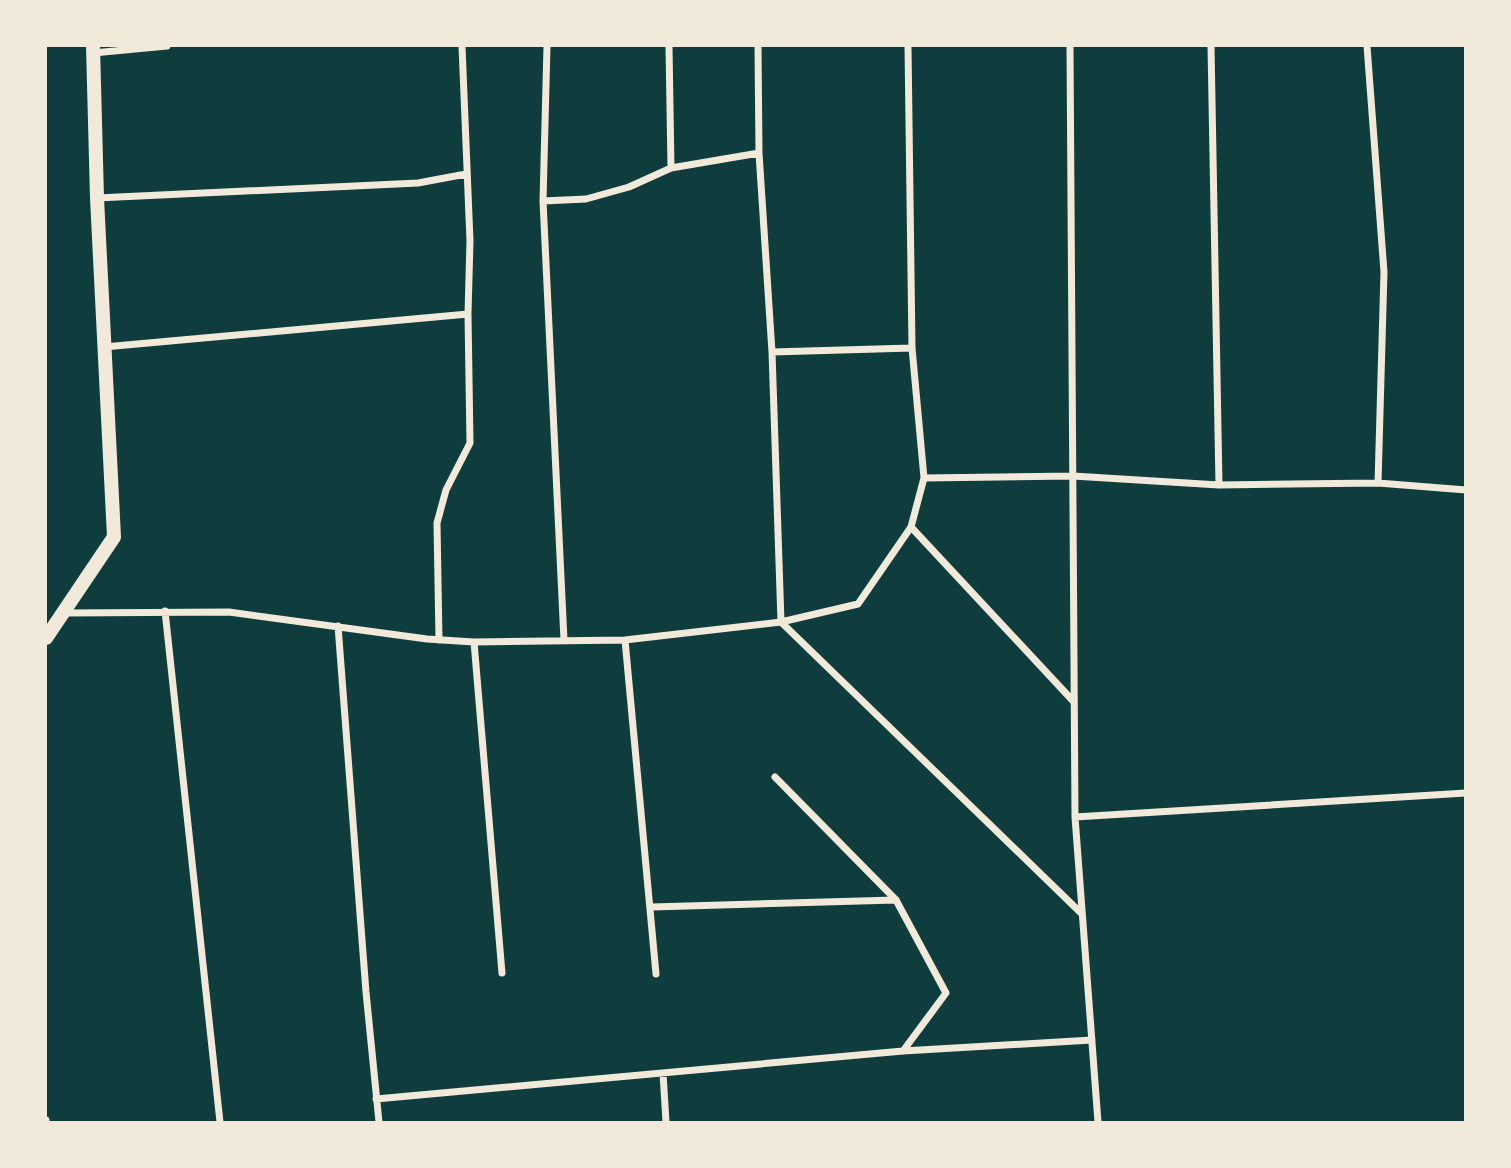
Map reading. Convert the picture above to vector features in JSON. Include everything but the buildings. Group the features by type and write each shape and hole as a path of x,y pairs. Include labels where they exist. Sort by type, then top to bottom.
{"main road":[{"path":"46,638 114,537 97,198 93,49"}],"street":[{"path":"93,49 167,46"},
{"path":"439,640 436,523 446,490 470,443 470,241 461,46"},
{"path":"547,46 543,201 564,639"},
{"path":"669,46 671,168"},
{"path":"758,46 760,153 772,352 781,622 1082,914"},
{"path":"63,613 229,612 439,640 474,642 625,640 781,622 858,604 911,527 924,478 912,348 908,46"},
{"path":"1070,46 1075,817 1098,1122"},
{"path":"1210,46 1219,485"},
{"path":"1367,46 1384,272 1378,483"},
{"path":"543,201 586,199 629,187 671,168 760,153"},
{"path":"97,198 418,183 467,174"},
{"path":"104,347 468,314"},
{"path":"772,352 912,348"},
{"path":"924,478 1073,476 1219,485 1378,483 1465,490"},
{"path":"911,527 1075,703"},
{"path":"165,611 220,1122"},
{"path":"338,626 366,992 379,1122"},
{"path":"625,640 652,907 656,974"},
{"path":"474,642 502,973"},
{"path":"775,777 896,900 946,993 903,1051"},
{"path":"1075,817 1465,793"},
{"path":"652,907 896,900"},
{"path":"376,1099 903,1051 1092,1041"},
{"path":"663,1073 667,1122"}]}
